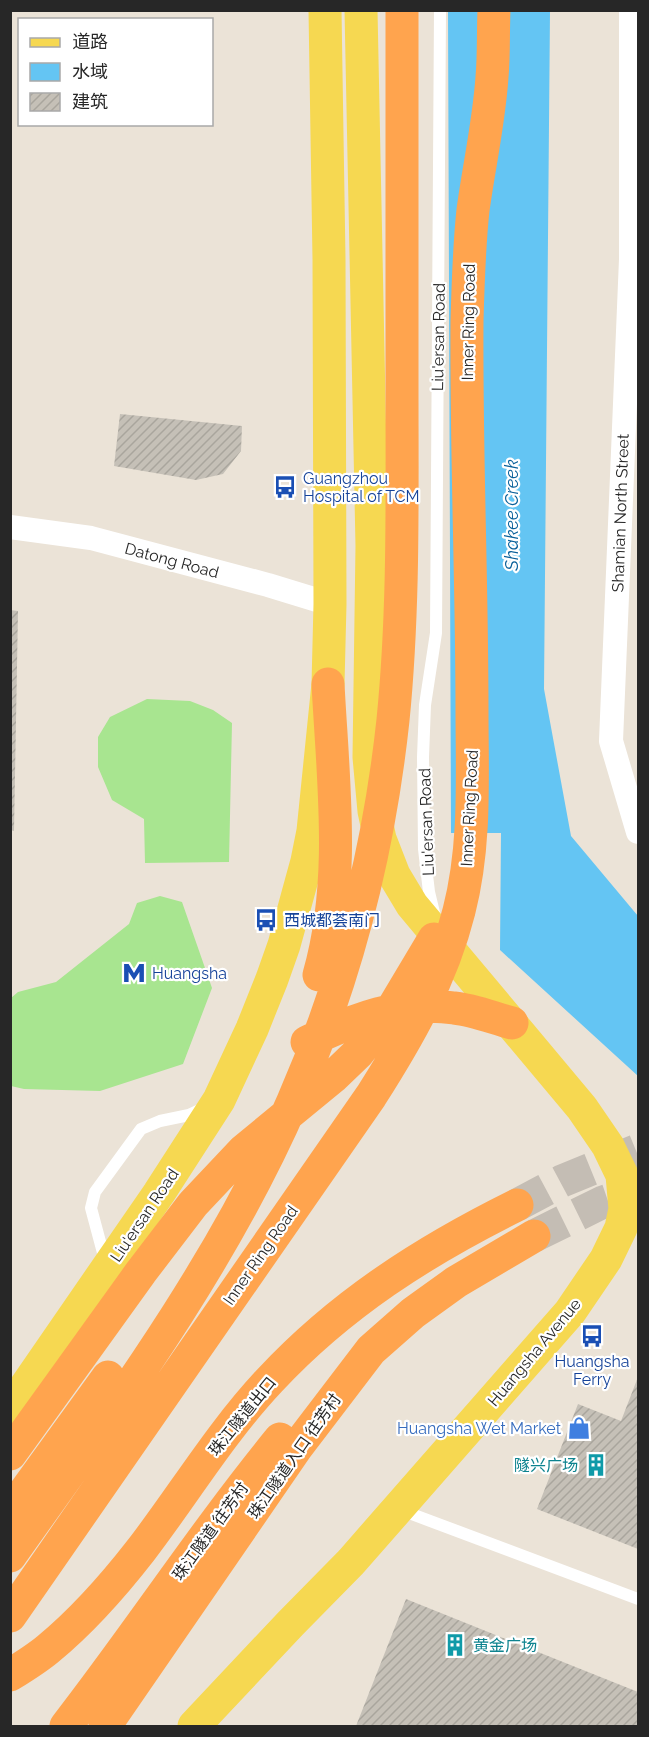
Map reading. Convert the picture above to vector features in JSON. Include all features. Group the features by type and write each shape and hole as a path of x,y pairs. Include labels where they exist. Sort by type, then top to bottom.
{"highway":[{"path":"10,1556 161,1339 235,1217 293,1102 322,1028 356,923 385,781 399,636 402,476 402,10"},
{"name":"Inner Ring Road","path":"10,1616 371,1096 418,1017 439,973 453,933 464,889 470,847 473,794 467,392 469,259 492,78 494,10"},
{"path":"10,1512 107,1380 197,1241 264,1123 295,1047 326,953 332,910 334,822 328,684"},
{"path":"10,1454 193,1204 243,1151 333,1077 380,1027 464,889"},
{"path":"295,1047 374,1015 416,1007 454,1008 512,1023"},
{"name":"珠江隧道出口","path":"10,1675 47,1650 112,1586 240,1415 270,1380 315,1337 368,1293 412,1262 449,1239 517,1205"},
{"name":"珠江隧道入口 往芳村","path":"105,1726 297,1447 371,1350 412,1314 456,1282 534,1236"},
{"name":"珠江隧道 往芳村","path":"66,1726 129,1644 242,1486 281,1437 313,1402 371,1350"}],"main road":[{"name":"Liu'ersan Road","path":"10,1409 108,1269 219,1100 272,979 298,898 313,831 328,684 330,604 329,259 325,10"},
{"name":"Liu'ersan Road","path":"361,10 372,546 369,757 371,786 380,839 394,875 411,905 440,939"},
{"name":"Huangsha Avenue","path":"194,1726 351,1562 570,1312 606,1259 621,1228 630,1178 582,1108 440,939"}],"street":[{"name":"Shamian North Street","path":"631,10 635,259 611,741 639,832"},
{"name":"Datong Road","path":"10,527 91,538 268,585 330,604"}],"lane":[{"name":"Liu'ersan Road","path":"440,10 436,633 425,705 423,826 429,892 440,939"},
{"path":"108,1269 92,1208 95,1192 141,1129 160,1121 189,1115 219,1100"},
{"path":"398,1509 639,1599"}],"green space":[{"path":"147,699 190,701 213,710 232,723 229,862 145,863 144,819 112,800 98,767 98,737 110,717"},
{"path":"160,896 182,902 212,988 183,1064 100,1091 24,1089 11,1086 11,998 18,992 56,982 129,924 137,903"}],"water":[{"name":"Shakee Creek","path":"448,11 550,11 544,689 571,836 638,916 638,1076 500,950 501,833 451,833"}],"building":[{"path":"120,414 242,426 241,451 223,474 196,480 114,466"},
{"path":"10,610 18,611 14,831 10,830"},
{"name":"隧兴广场","path":"638,1377 638,1549 537,1509 578,1404 621,1421"},
{"name":"黄金广场","path":"406,1599 638,1692 638,1726 356,1726"}],"tunnel":[{"path":"517,1205 562,1181 638,1150"},
{"path":"534,1236 603,1202 638,1190"}],"place":[{"name":"Guangzhou Hospital of TCM","path":"285,487"},
{"name":"西城都荟南门","path":"266,920"},
{"name":"Huangsha","path":"134,973"},
{"name":"Huangsha Ferry","path":"592,1336"},
{"name":"Huangsha Wet Market","path":"579,1428"},
{"name":"隧兴广场","path":"596,1465"},
{"name":"黄金广场","path":"455,1645"}]}
